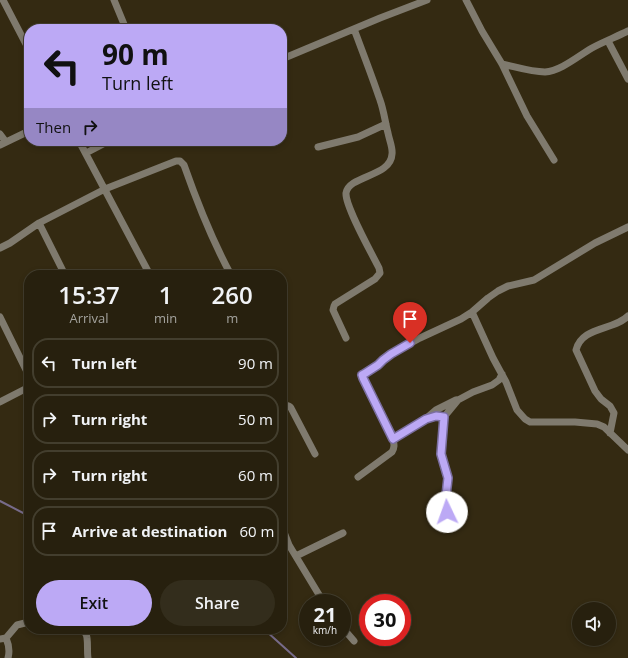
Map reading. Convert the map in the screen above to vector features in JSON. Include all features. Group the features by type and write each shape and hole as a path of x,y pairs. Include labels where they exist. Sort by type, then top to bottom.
{"street":[{"path":"3,0 24,40"},
{"path":"114,0 124,24"},
{"path":"287,57 427,0"},
{"path":"466,0 482,31 502,64 527,116 554,160"},
{"path":"346,338 333,310 334,306 375,279 380,273 380,268 357,225 346,194 352,184 383,169 388,164 392,153 381,102 354,29"},
{"path":"502,64 529,70 544,72 553,71 591,49 628,31"},
{"path":"608,40 628,79"},
{"path":"318,147 358,137 386,124"},
{"path":"0,134 3,144 24,134"},
{"path":"82,146 147,270"},
{"path":"86,153 99,146"},
{"path":"0,248 39,223 105,189 153,169 180,161 184,165 195,197 227,270"},
{"path":"39,223 62,270"},
{"path":"358,477 394,449 393,439 362,375 378,365 391,354 414,341 461,319 498,291 508,286 534,280 595,242 628,229"},
{"path":"472,312 493,358 506,382 517,410 525,419 530,422 575,422 597,424 604,427 628,450"},
{"path":"610,433 614,413 610,406 601,399 595,391 576,350 577,344 594,331 616,324 628,316"},
{"path":"0,317 24,366"},
{"path":"393,439 426,419 436,410 473,392 492,385 499,380 502,374"},
{"path":"0,402 24,390"},
{"path":"447,512 446,496 448,478 441,454 444,417 458,400"},
{"path":"287,405 290,406 315,454"},
{"path":"426,419 436,416 444,417"},
{"path":"296,556 343,533"},
{"path":"287,540 319,594"},
{"path":"8,658 10,651 3,638 17,625 24,623"},
{"path":"86,634 88,658"},
{"path":"351,638 354,641"}],"waterway":[{"path":"0,501 24,513"},
{"path":"269,634 296,658"}],"route":[{"path":"410,343 391,354 378,365 362,375 393,439 426,419 436,416 444,417 441,454 448,478 446,496 447,512"}]}
